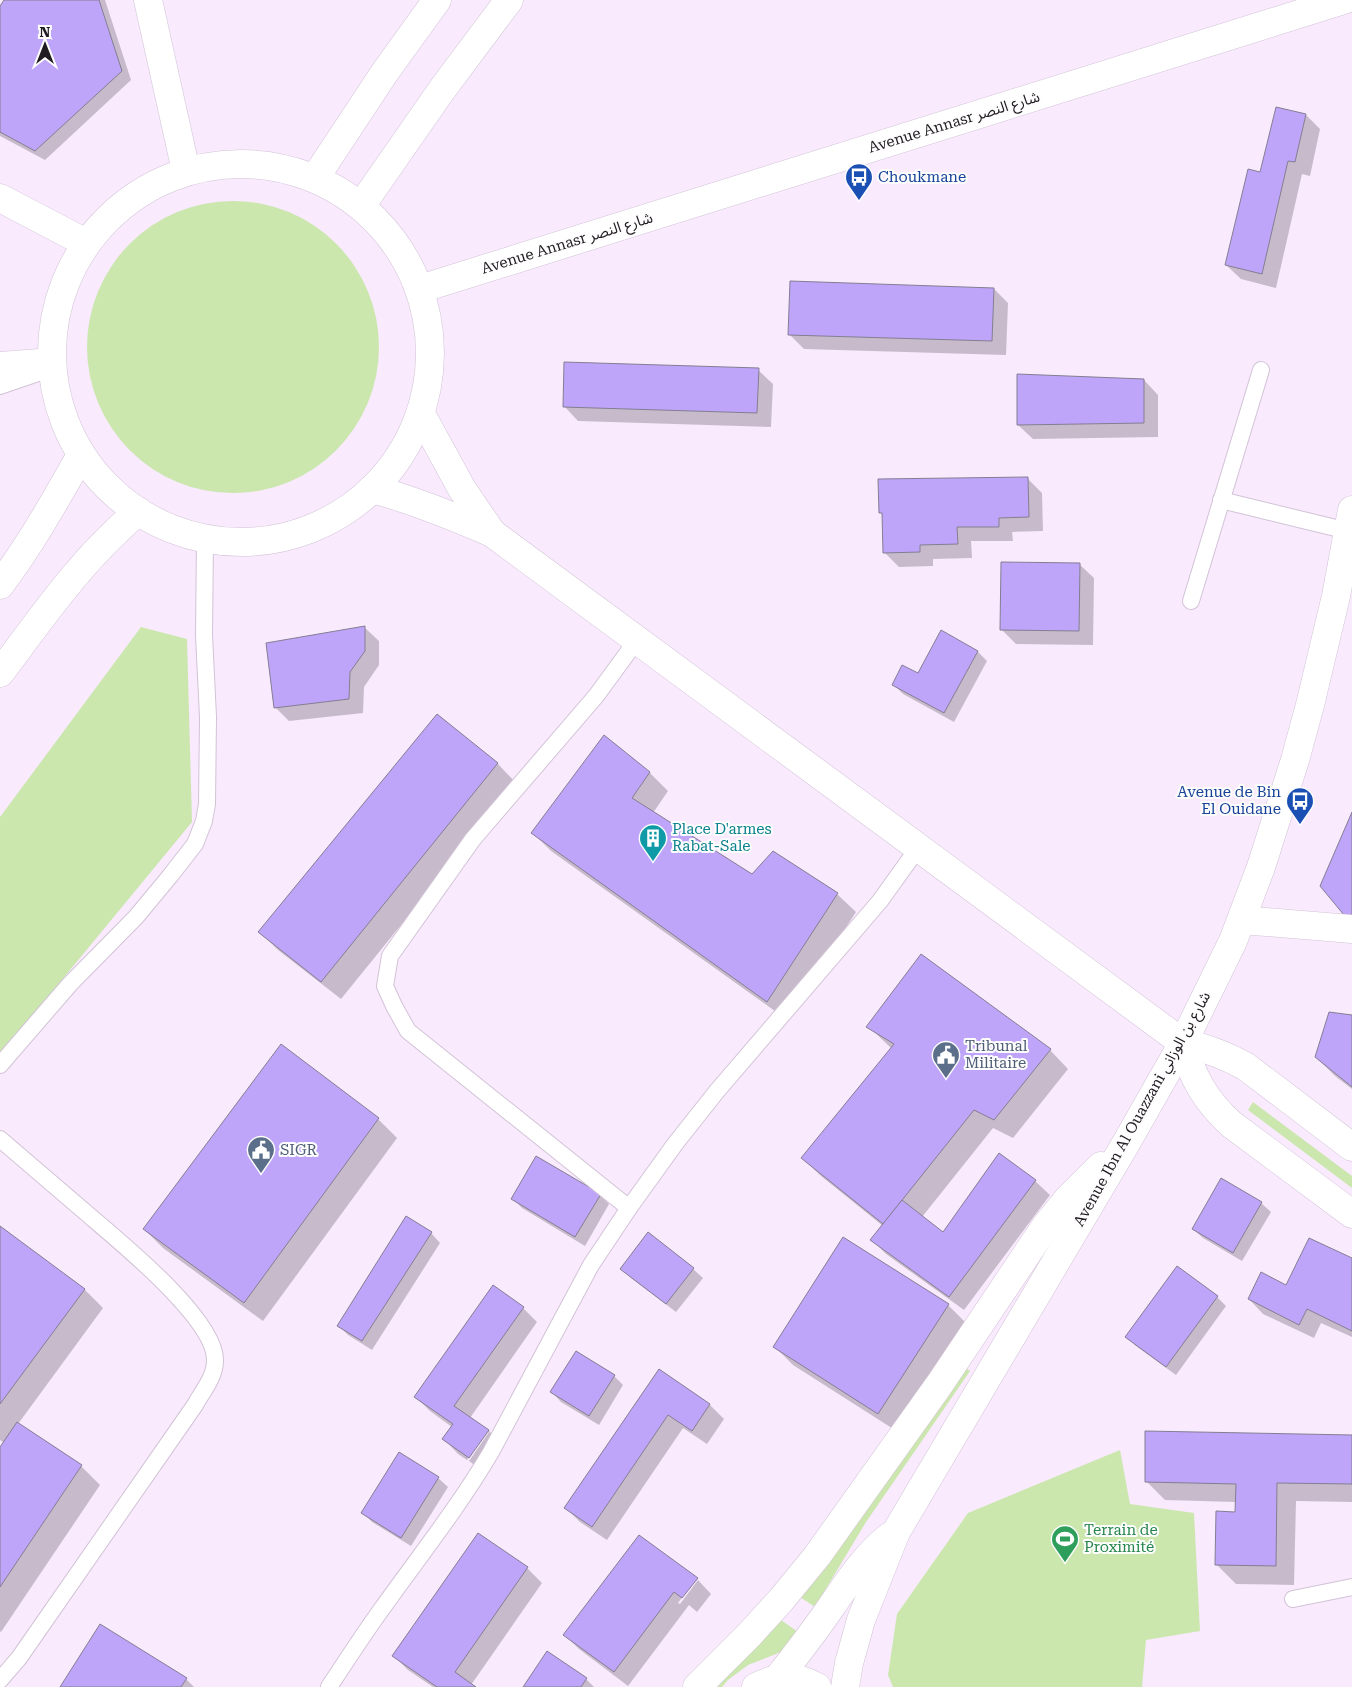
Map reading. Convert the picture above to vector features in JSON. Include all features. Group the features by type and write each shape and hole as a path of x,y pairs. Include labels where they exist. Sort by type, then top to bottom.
{"main road":[{"path":"148,0 186,172"},
{"path":"314,178 385,72 437,0"},
{"path":"361,206 441,91 509,0"},
{"name":"Avenue Annasr شارع النصر","path":"420,289 1344,0"},
{"path":"229,164 272,166 314,178 361,206 386,230 405,257 420,289 430,330 430,373 421,414 401,455 372,489 338,516 298,533 255,541 205,538 161,524 138,511 117,495 98,476 81,455 66,426 56,394 51,365 54,320 66,280 86,243 114,212 148,188 186,172 229,164"},
{"path":"0,198 86,243"},
{"path":"0,366 51,365"},
{"path":"421,414 452,473 492,533"},
{"path":"0,585 49,512 81,455"},
{"path":"372,489 445,513 492,533 1182,1043 1219,1053 1245,1066 1352,1147"},
{"path":"0,673 79,570 138,511"},
{"name":"Avenue Ibn Al Ouazzani شارع بن الوزاني","path":"845,1687 849,1663 861,1620 896,1532 1125,1145 1182,1043 1233,941 1279,813 1308,714 1336,596 1350,520"},
{"path":"1242,920 1352,929"},
{"path":"1182,1043 1195,1079 1217,1111 1231,1124 1352,1214"},
{"path":"697,1687 750,1634 817,1556 939,1385 1045,1227 1074,1192 1125,1145"},
{"name":"Avenue Ibn Al Ouazzani شارع بن الوزاني","path":"767,1683 815,1630 858,1568 882,1542 896,1532"},
{"path":"767,1683 794,1678 817,1687"}],"lane":[{"path":"0,386 51,365"},
{"path":"1191,601 1261,370"},
{"path":"1221,500 1350,520"},
{"path":"0,1065 70,984 136,917 195,844 204,821 208,717 204,635 205,538"},
{"path":"628,1208 408,1031 394,1006 386,986 390,956 473,839 596,696 637,640"},
{"path":"329,1687 380,1611 473,1483 592,1265 628,1208 717,1091 880,901 918,848"},
{"path":"0,1139 154,1272 189,1310 208,1336 216,1360 212,1375 195,1405 19,1658 0,1680"},
{"path":"1293,1599 1352,1588"}],"green space":[{"path":"233,201 275,207 302,218 326,234 346,254 362,278 373,305 379,347 373,389 362,416 346,440 326,460 302,476 275,487 233,493 191,487 164,476 140,460 120,440 104,416 93,389 87,347 93,305 104,278 120,254 140,234 164,218 191,207"},
{"path":"141,627 187,639 192,822 0,1055 0,817"},
{"path":"1253,1102 1352,1176 1352,1188 1248,1110"},
{"path":"966,1368 970,1371 866,1522 815,1607 800,1597"},
{"name":"Terrain de Proximité","path":"1120,1450 1130,1504 1194,1513 1200,1631 1146,1640 1142,1687 893,1687 888,1675 897,1614 968,1513"},
{"path":"781,1620 798,1632 783,1651 748,1665 722,1687 713,1687"}],"building":[{"path":"4,0 99,0 122,71 35,151 0,132 0,6"},
{"path":"1276,107 1306,114 1295,162 1288,161 1262,274 1225,265 1248,169 1260,172"},
{"path":"790,281 994,288 992,341 788,335"},
{"path":"564,362 759,368 757,413 563,407"},
{"path":"1017,374 1144,379 1144,423 1017,425"},
{"path":"1028,477 1029,517 999,518 999,527 957,527 958,544 920,545 920,552 883,553 882,513 879,513 878,479"},
{"path":"1001,562 1080,563 1079,631 1000,630"},
{"path":"365,626 365,651 350,672 349,699 274,708 266,643"},
{"path":"941,630 978,651 944,713 892,685 902,665 918,673"},
{"path":"437,714 498,763 321,982 258,932"},
{"name":"Place D'armes Rabat-Sale","path":"604,735 650,772 632,798 752,874 773,851 838,893 767,1002 531,833"},
{"path":"1352,812 1352,916 1344,915 1320,886"},
{"name":"Tribunal Militaire","path":"921,954 1051,1049 994,1120 974,1110 883,1224 801,1158 894,1044 866,1027"},
{"path":"1329,1012 1352,1015 1352,1087 1315,1057"},
{"name":"SIGR","path":"281,1044 379,1118 244,1303 143,1229"},
{"path":"999,1153 1036,1180 949,1297 870,1240 902,1200 943,1232"},
{"path":"536,1156 601,1194 575,1237 511,1199"},
{"path":"1221,1178 1262,1202 1233,1253 1192,1229"},
{"path":"406,1216 432,1232 362,1341 337,1326"},
{"path":"0,1226 85,1289 0,1404"},
{"path":"648,1232 694,1268 666,1304 620,1269"},
{"path":"843,1237 949,1304 878,1414 773,1347"},
{"path":"1309,1238 1352,1258 1352,1331 1307,1309 1299,1325 1248,1299 1261,1272 1286,1285"},
{"path":"1177,1266 1218,1296 1166,1367 1125,1337"},
{"path":"493,1285 524,1307 454,1406 489,1430 469,1458 442,1439 453,1424 414,1397"},
{"path":"576,1351 615,1375 589,1416 550,1392"},
{"path":"659,1369 710,1404 692,1431 668,1415 592,1527 564,1508"},
{"path":"17,1422 82,1465 0,1587 0,1447"},
{"path":"1145,1431 1352,1435 1352,1484 1277,1483 1276,1566 1215,1565 1216,1511 1235,1512 1236,1484 1145,1482"},
{"path":"399,1452 439,1477 401,1538 361,1513"},
{"path":"478,1533 528,1567 455,1672 476,1687 437,1687 392,1656"},
{"path":"639,1535 698,1578 682,1598 674,1592 614,1672 563,1635"},
{"path":"100,1624 187,1678 181,1687 60,1687"},
{"path":"547,1651 587,1678 581,1687 523,1687"}],"place":[{"name":"Choukmane","path":"859,201"},
{"name":"Avenue de Bin El Ouidane","path":"1300,825"},
{"name":"Place D'armes Rabat-Sale","path":"653,862"},
{"name":"Tribunal Militaire","path":"946,1079"},
{"name":"SIGR","path":"261,1174"},
{"name":"Terrain de Proximité","path":"1065,1563"}]}
